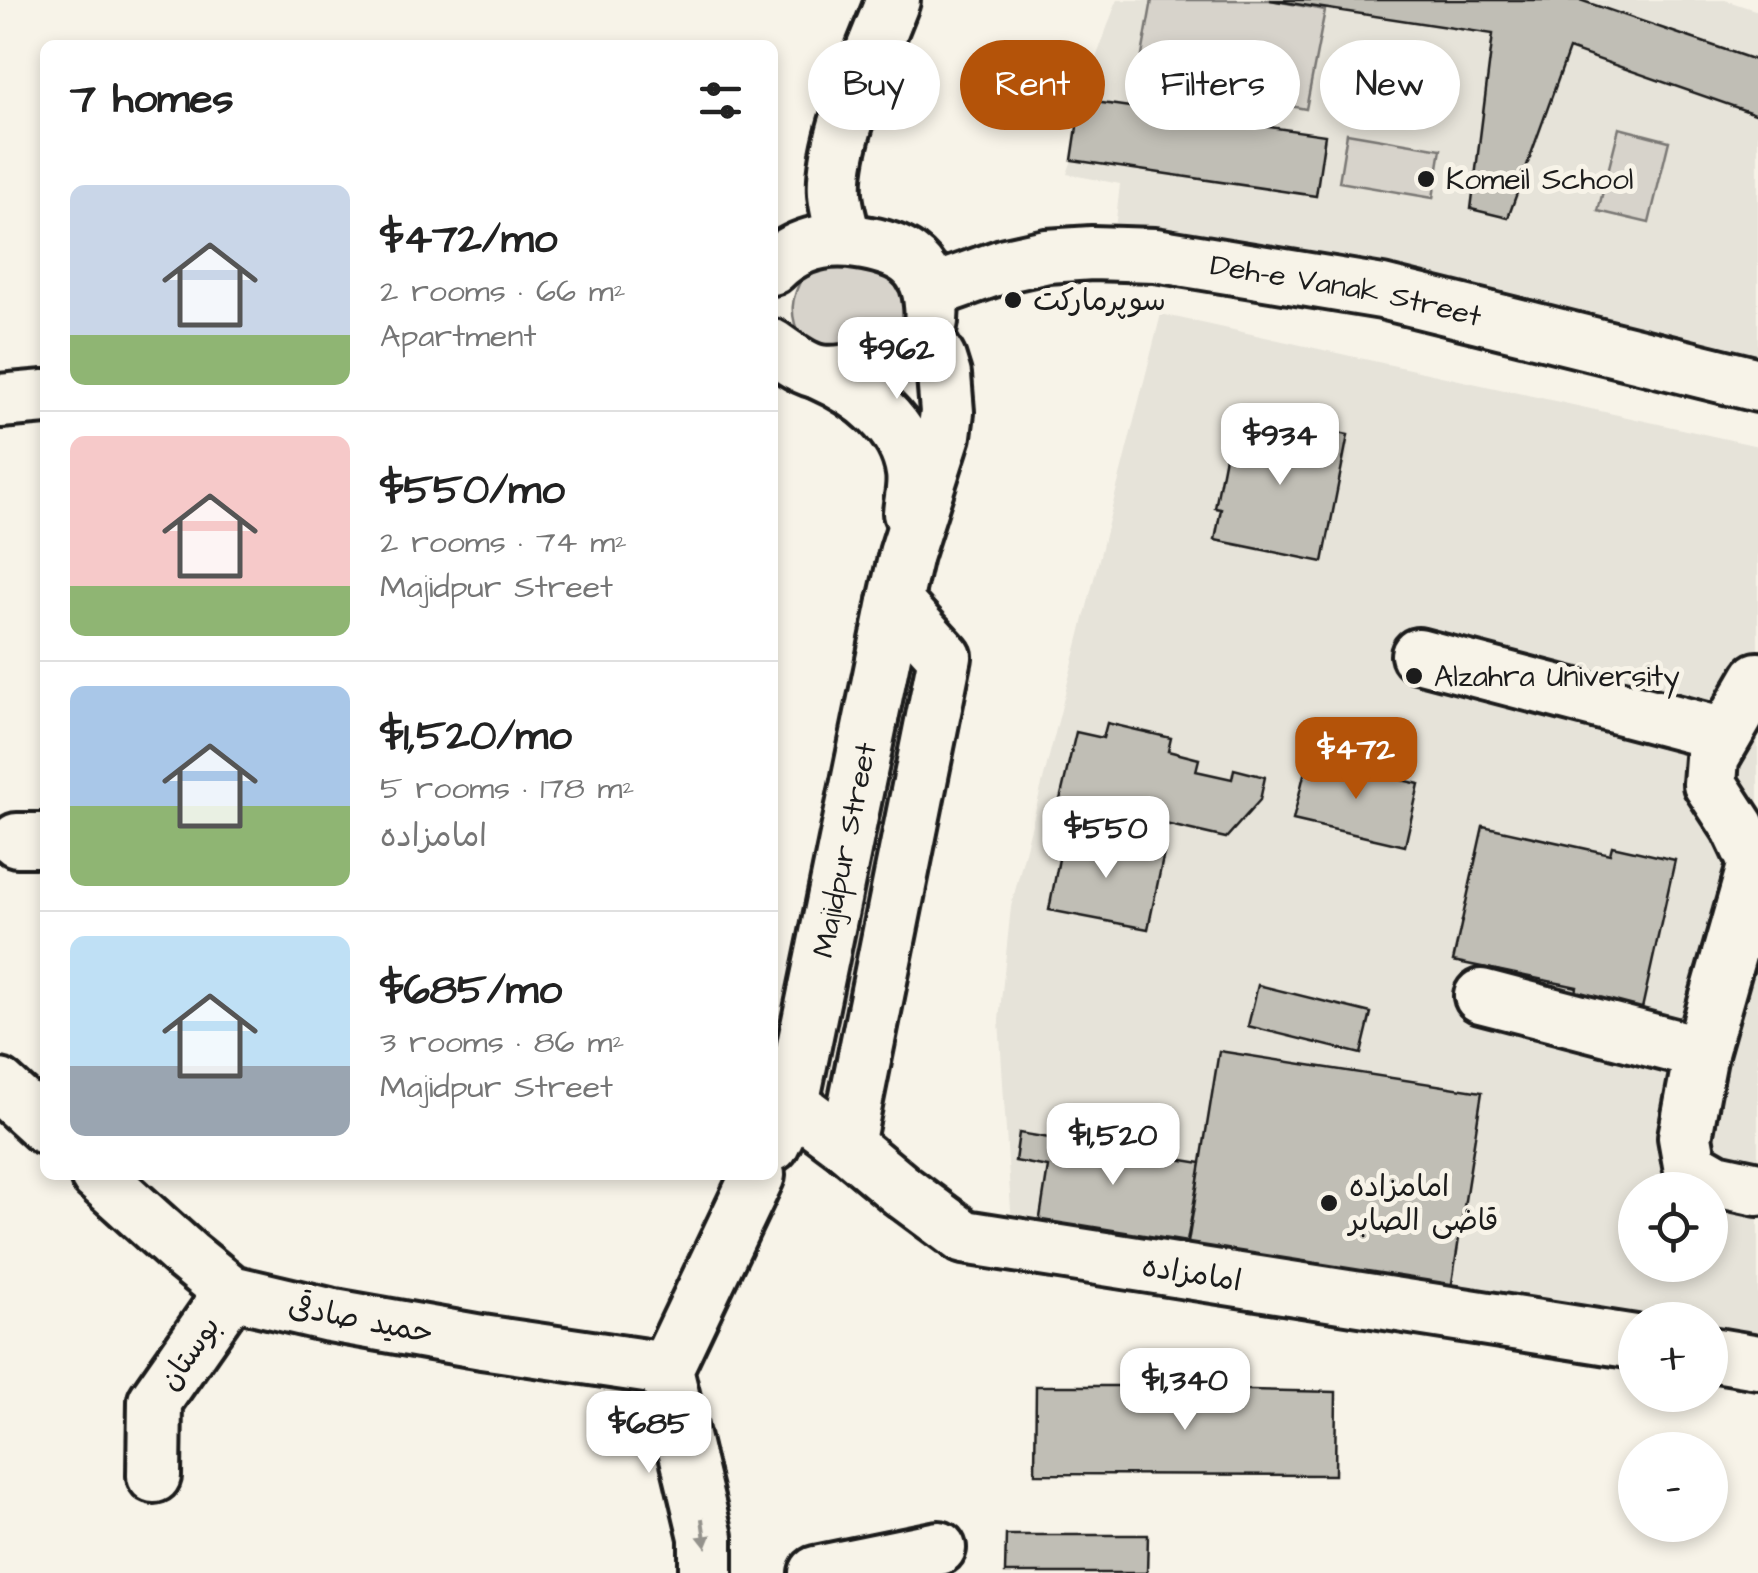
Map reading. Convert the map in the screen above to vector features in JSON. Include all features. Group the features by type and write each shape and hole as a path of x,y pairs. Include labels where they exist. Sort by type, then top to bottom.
{"street":[{"path":"845,240 834,195 836,169 846,124 893,0"},
{"path":"778,263 797,249 845,240 898,252 925,276 928,314 944,375 947,412 944,435 900,578"},
{"name":"Deh-e Vanak Street","path":"786,355 866,369 904,354 928,314 1006,265 1047,256 1155,254 1382,292 1758,385"},
{"path":"786,355 845,384 894,427 904,445 913,472 900,578 946,657 847,1145"},
{"path":"0,401 40,397"},
{"name":"Majidpur Street","path":"782,1124 900,578"},
{"path":"1418,654 1725,735"},
{"path":"1758,679 1712,758 1710,784 1756,863 1701,1053 1684,1136 1690,1165 1716,1180 1758,1190"},
{"path":"1481,996 1701,1053"},
{"path":"0,1086 40,1122"},
{"name":"امامزاده","path":"782,1124 847,1145 964,1237 1618,1339"},
{"name":"حمید صادقی","path":"103,1180 231,1292 348,1318 666,1370"},
{"path":"706,1573 706,1536 666,1370 756,1180"},
{"name":"بوستان","path":"154,1476 138,1406 231,1292"},
{"path":"1728,1357 1758,1362"},
{"path":"816,1573 939,1548"}],"shaded area":[{"name":"Komeil School","path":"1117,0 1725,0 1758,11 1758,363 1696,341 1487,293 1115,229 1120,184 1067,174 1076,130 1105,130 1103,40"},
{"path":"1152,0 1270,0 1325,10 1306,109 1300,108 1300,40 1145,40"},
{"path":"1619,128 1669,141 1649,223 1598,211"},
{"path":"1347,133 1441,149 1433,198 1339,182"},
{"path":"860,267 898,278 905,305 901,332 851,344 801,340 793,307 804,274"},
{"name":"Alzahra University","path":"1161,314 1758,446 1758,1358 1728,1353 1728,1302 1618,1302 1618,1317 1012,1226 999,1020 1011,907"}],"building":[{"path":"1270,0 1580,0 1758,61 1758,115 1569,49 1508,218 1471,209 1493,34"},
{"path":"1105,103 1125,106 1125,130 1290,130 1325,135 1316,196 1072,160 1076,130 1105,130"},
{"path":"1242,414 1348,435 1323,562 1215,540 1221,509 1215,508 1228,441 1236,442"},
{"path":"1107,723 1171,738 1168,751 1199,759 1196,771 1232,779 1234,769 1265,777 1260,800 1226,838 1161,823 1157,840 1120,832 1124,810 1088,802 1086,810 1059,804 1076,732 1103,738"},
{"path":"1308,758 1419,784 1405,846 1293,820"},
{"path":"1483,826 1610,854 1612,846 1675,860 1641,1013 1575,998 1577,987 1453,961"},
{"path":"1064,833 1164,853 1148,929 1049,910"},
{"path":"1258,985 1371,1013 1361,1054 1248,1026"},
{"name":"امامزاده قاضی الصابر","path":"1219,1051 1482,1092 1450,1296 1186,1255"},
{"path":"1019,1133 1201,1163 1187,1242 1081,1225 1080,1230 1039,1224 1048,1167 1015,1161"},
{"path":"1036,1386 1123,1386 1124,1404 1206,1405 1206,1389 1336,1392 1335,1475 1035,1474"},
{"path":"1006,1535 1148,1535 1147,1573 1005,1573"}],"place":[{"name":"Komeil School","path":"1426,179"},
{"name":"سوپرمارکت","path":"1013,300"},
{"name":"Alzahra University","path":"1414,676"},
{"name":"امامزاده قاضی الصابر","path":"1329,1203"}]}
